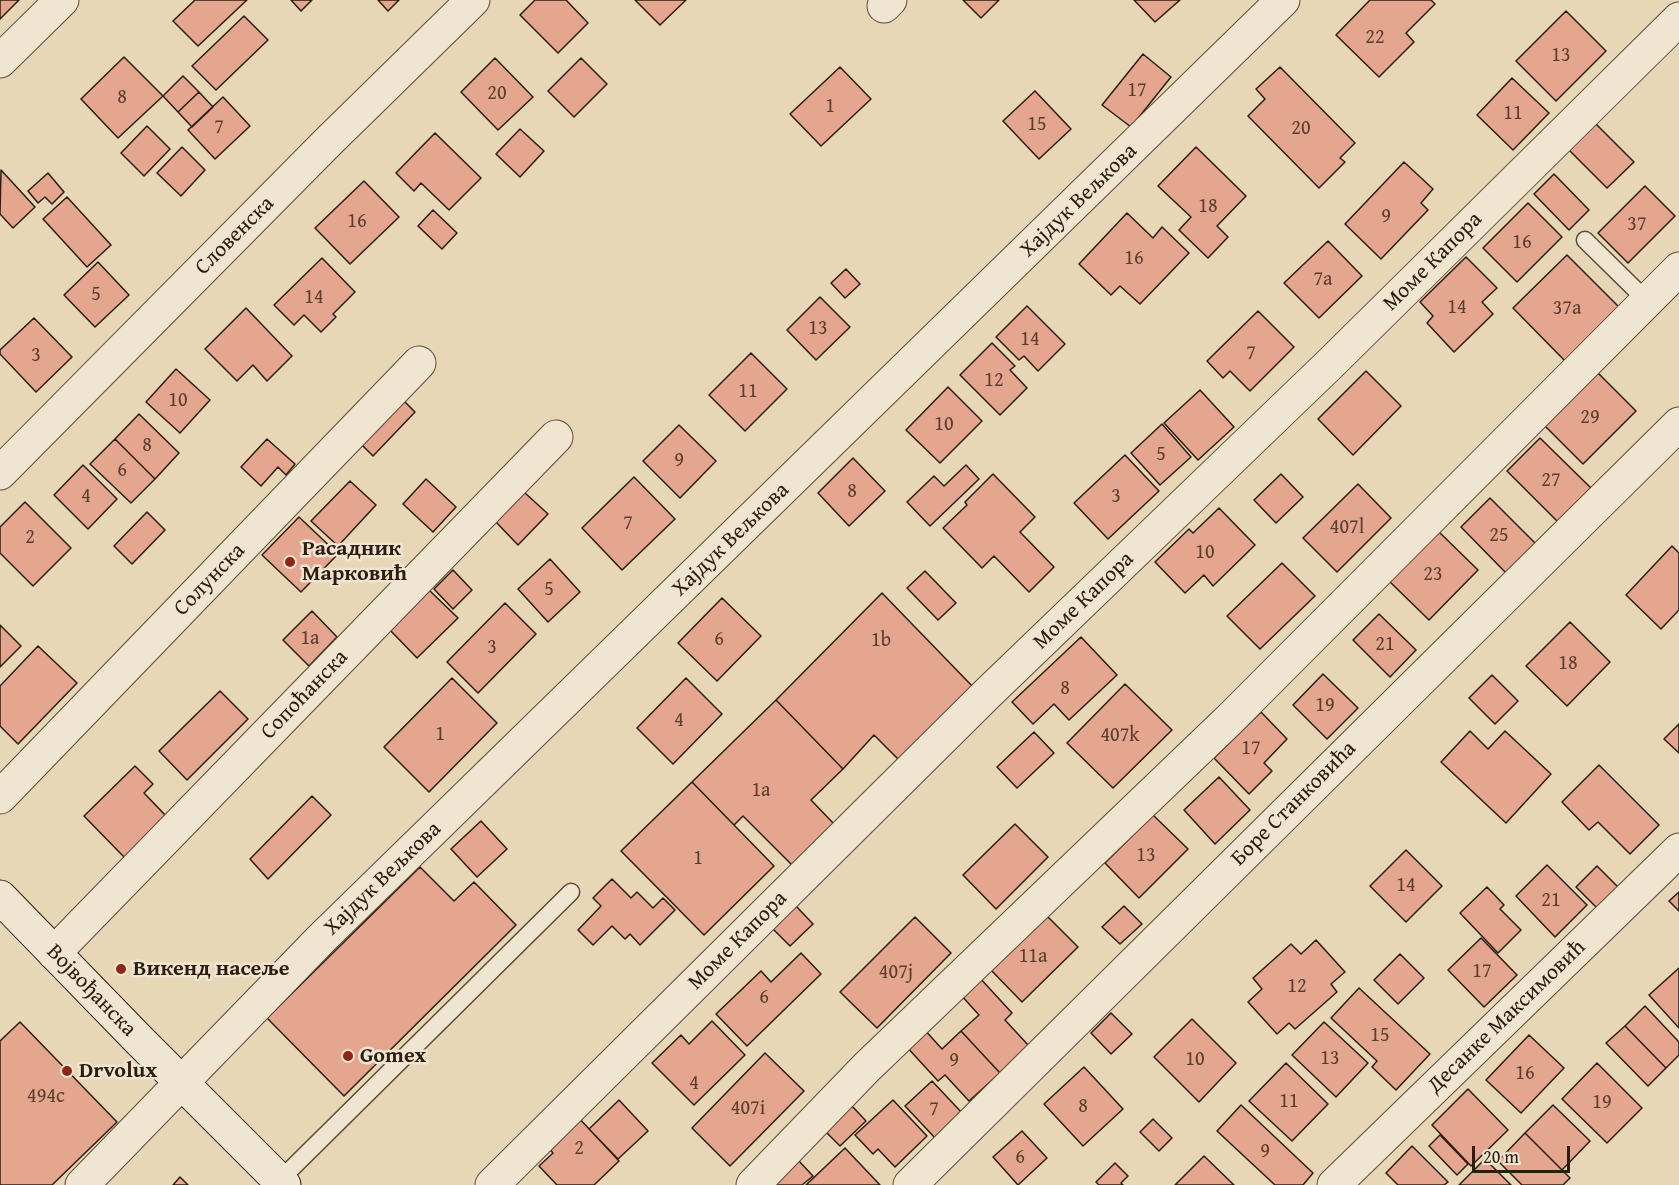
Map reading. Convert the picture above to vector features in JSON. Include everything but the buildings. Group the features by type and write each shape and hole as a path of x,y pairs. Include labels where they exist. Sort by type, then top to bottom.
{"street":[{"path":"0,61 62,0"},
{"name":"Словенска","path":"0,473 329,141 473,0"},
{"name":"Хајдук Вељкова","path":"82,1185 322,938 1283,0"},
{"name":"Моме Капора","path":"492,1185 987,694 1332,362 1679,19"},
{"path":"753,1185 875,1059 1237,711 1679,269"},
{"name":"Солунска","path":"0,797 419,363"},
{"name":"Боре Станковића","path":"910,1185 1679,424"},
{"name":"Сопоћанска","path":"54,953 556,437"},
{"name":"Десанке Максимовић","path":"1334,1185 1679,850"},
{"name":"Војвођанска","path":"0,897 282,1183"}],"lane":[{"path":"1585,240 1647,301"},
{"path":"282,1183 571,892"}],"place":[{"name":"Расадник Марковић","path":"290,562"},
{"name":"Викенд насеље","path":"121,969"},
{"name":"Gomex","path":"348,1056"},
{"name":"Drvolux","path":"67,1071"}]}
